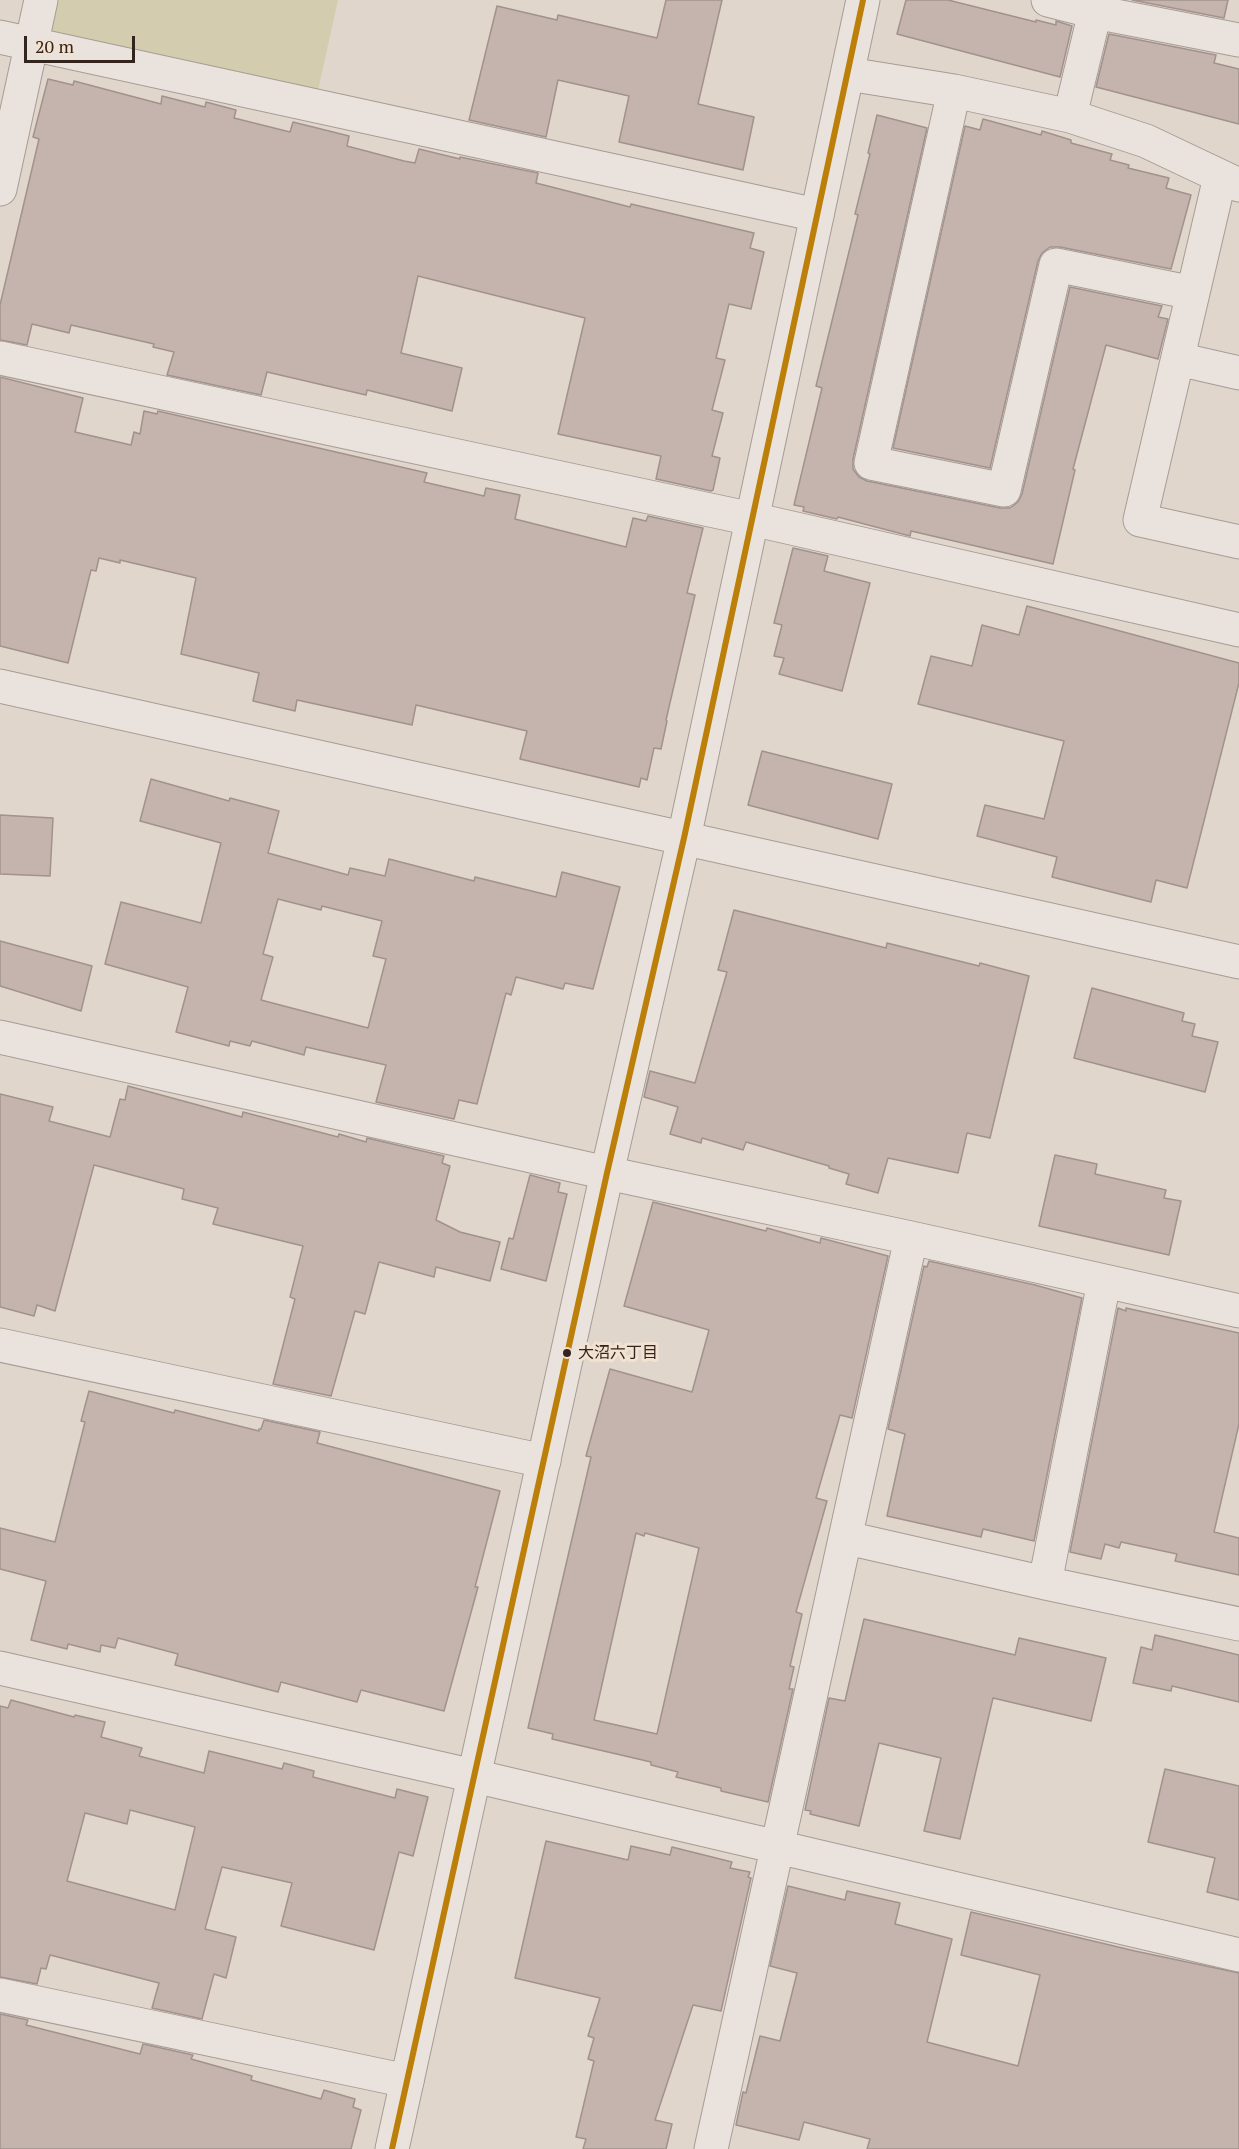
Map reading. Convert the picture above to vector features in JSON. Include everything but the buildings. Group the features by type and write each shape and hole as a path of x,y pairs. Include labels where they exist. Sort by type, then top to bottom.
{"street":[{"path":"0,189 15,40 41,0"},
{"path":"392,2149 607,1173 684,838 863,0"},
{"path":"1048,0 1095,12 1239,40"},
{"path":"1071,116 1095,12"},
{"path":"15,40 817,215"},
{"path":"848,74 954,91 1071,116 1146,141 1230,181 1193,293 1140,520 1239,542"},
{"path":"954,91 871,463 1004,490 1056,265 1193,293"},
{"path":"0,358 752,519 1239,630"},
{"path":"1178,359 1239,372"},
{"path":"0,686 1239,962"},
{"path":"0,1037 1239,1311"},
{"path":"711,2149 847,1538 911,1238"},
{"path":"1045,1583 1104,1282"},
{"path":"0,1345 544,1461"},
{"path":"847,1538 1239,1624"},
{"path":"0,1668 1239,1955"},
{"path":"0,1995 407,2081"}],"shaded area":[{"path":"55,0 338,0 317,95 47,36"}],"transit line":[{"path":"392,2149 607,1173 684,838 863,0"}],"place":[{"name":"大沼六丁目","path":"567,1353"}]}
